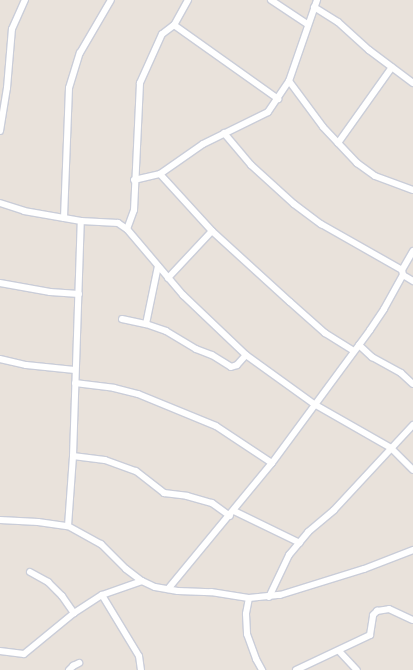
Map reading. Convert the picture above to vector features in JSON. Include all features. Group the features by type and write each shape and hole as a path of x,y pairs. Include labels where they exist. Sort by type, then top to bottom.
{"street":[{"path":"0,131 7,88 12,29 25,0"},
{"path":"64,218 69,88 80,53 111,0"},
{"path":"128,229 134,210 134,180 140,82 162,34 174,25 188,0"},
{"path":"271,0 307,24"},
{"path":"134,180 160,174 203,144 224,133 239,128 268,112 289,81 302,46 307,24 317,0"},
{"path":"314,7 338,22 369,50 413,83"},
{"path":"174,25 278,99"},
{"path":"338,144 392,67"},
{"path":"289,81 338,144 357,163 375,176 390,183 413,190"},
{"path":"224,133 251,165 294,204 321,224 402,272 413,281"},
{"path":"160,174 212,231 325,333 354,351"},
{"path":"0,203 24,211 81,222 118,223 128,229 145,247 168,278 246,355 314,404 390,448 413,470"},
{"path":"68,526 73,456 81,222"},
{"path":"168,278 212,231"},
{"path":"168,589 272,463 314,404 359,345 384,309 413,251"},
{"path":"146,324 158,266"},
{"path":"0,283 50,292 79,294"},
{"path":"122,319 146,324 166,331 196,349 212,355 231,367 237,365 246,355"},
{"path":"359,345 372,357 400,373 413,384"},
{"path":"0,359 26,365 75,370"},
{"path":"75,383 114,388 138,394 216,426 272,463"},
{"path":"269,597 283,566 308,532 338,505 413,425"},
{"path":"73,456 105,460 136,471 164,493 187,496 212,503 300,543"},
{"path":"0,520 38,522 68,526 101,544 126,569 142,581 155,587 212,592 249,598 269,597 364,569 413,550"},
{"path":"30,572 48,582 62,596 74,613"},
{"path":"0,651 24,654 74,613 102,595 142,581"},
{"path":"102,595 139,656 141,670"},
{"path":"249,598 246,624 256,659 262,670"},
{"path":"296,670 370,635 373,615 377,611 389,609 413,620"},
{"path":"339,650 357,670"},
{"path":"70,670 73,666 79,664"}]}
